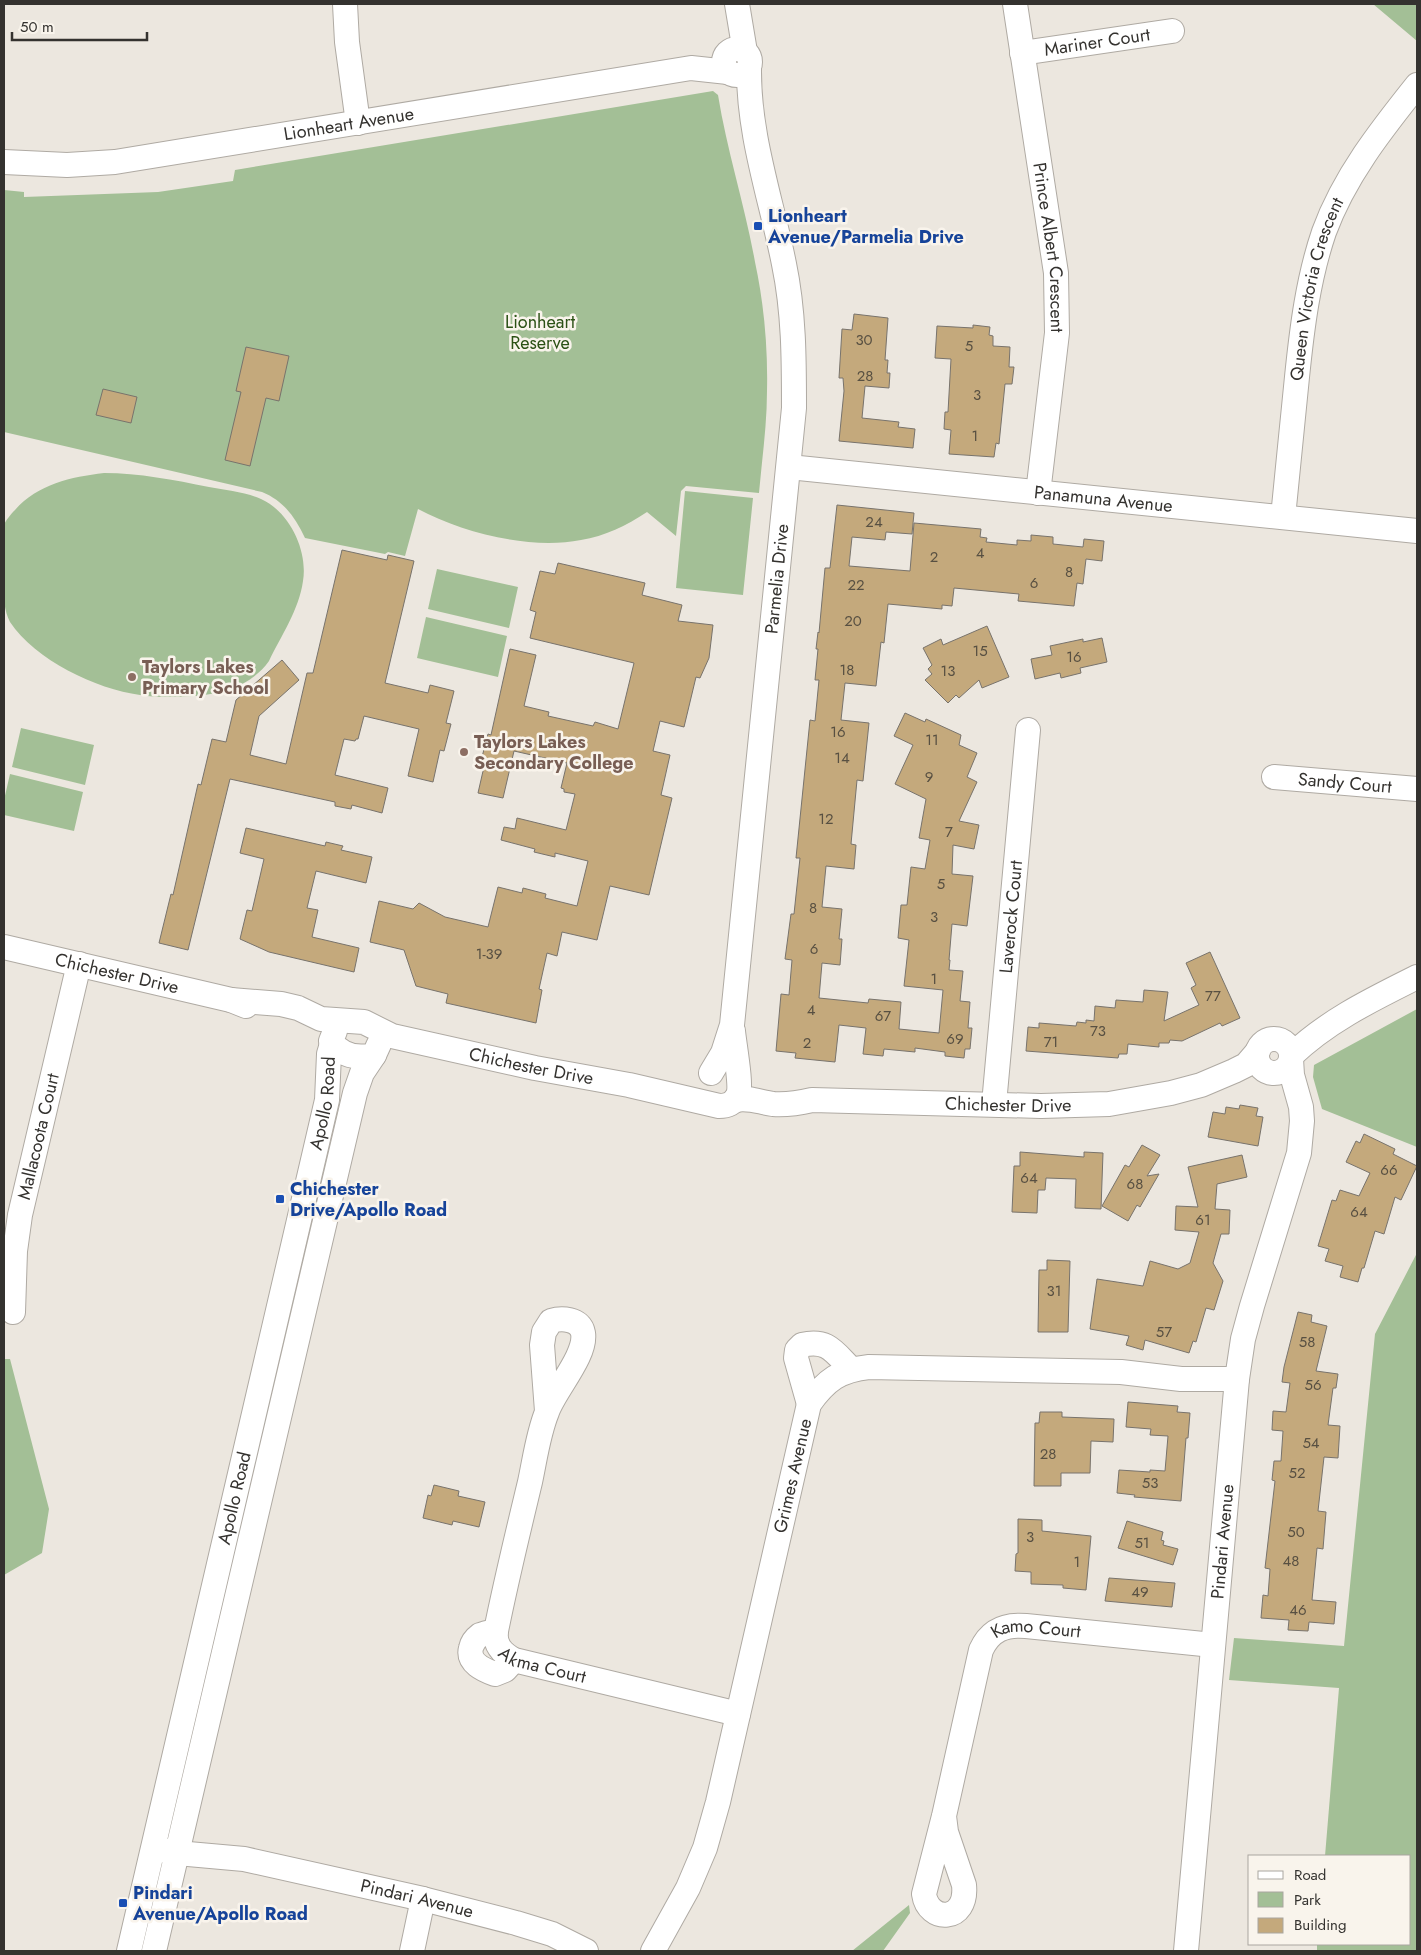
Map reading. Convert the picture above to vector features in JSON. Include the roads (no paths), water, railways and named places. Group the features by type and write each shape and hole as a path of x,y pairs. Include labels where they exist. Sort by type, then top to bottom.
{"street":[{"path":"345,4 347,42 358,123"},
{"name":"Parmelia Drive","path":"731,1090 732,1025 789,467 794,391 793,348 788,289 780,245 735,62 732,4"},
{"name":"Parmelia Drive","path":"735,62 737,4"},
{"name":"Prince Albert Crescent","path":"1015,4 1056,273 1057,333 1038,493"},
{"name":"Mariner Court","path":"1022,53 1172,31"},
{"name":"Lionheart Avenue","path":"4,162 67,165 115,162 735,62"},
{"name":"Queen Victoria Crescent","path":"1283,517 1306,300 1324,231 1340,196 1358,165 1417,85"},
{"name":"Panamuna Avenue","path":"789,467 1417,531"},
{"name":"Laverock Court","path":"994,1104 1028,730"},
{"name":"Sandy Court","path":"1274,777 1417,789"},
{"name":"Chichester Drive","path":"4,947 231,1000 308,1029 332,1042"},
{"name":"Mallacoota Court","path":"13,1312 15,1251 20,1216 79,964"},
{"path":"1291,1057 1308,1040 1339,1019 1366,1002 1417,977"},
{"name":"Chichester Drive","path":"231,1000 281,1004 298,1008 315,1017 344,1021"},
{"path":"1268,1059 1298,1034 1339,1019"},
{"path":"344,1021 364,1022 378,1030 378,1047 374,1055 364,1057 352,1056 342,1052 332,1042 337,1027 344,1021"},
{"name":"Parmelia Drive","path":"710,1074 724,1053 732,1025"},
{"name":"Chichester Drive","path":"378,1030 392,1036 535,1068 629,1084 731,1090 762,1088 812,1100 994,1104 1109,1104 1172,1093 1201,1084 1246,1065 1268,1059"},
{"name":"Apollo Road","path":"129,1951 327,1100 329,1054 332,1042"},
{"path":"1268,1059 1284,1043 1290,1051 1291,1057"},
{"name":"Chichester Drive","path":"374,1055 434,1045"},
{"name":"Apollo Road","path":"154,1951 355,1093 362,1073 374,1055"},
{"name":"Pindari Avenue","path":"1186,1951 1236,1386 1247,1323 1299,1154 1302,1121 1292,1075 1291,1057"},
{"name":"Pindari Avenue","path":"1268,1059 1290,1105 1299,1140"},
{"path":"721,1070 727,1071 731,1090 708,1101 703,1088 710,1074 721,1070"},
{"name":"Chichester Drive","path":"629,1084 675,1085 697,1080 710,1074"},
{"path":"809,1404 796,1358 797,1350 802,1345 820,1343 828,1346 851,1369"},
{"name":"Grimes Avenue","path":"653,1951 688,1888 705,1848 718,1802 809,1404 826,1383 851,1369 869,1367 1121,1372 1236,1386"},
{"name":"Akma Court","path":"547,1411 496,1631 495,1638 498,1646 504,1654 514,1660 738,1714"},
{"name":"Kamo Court","path":"944,1816 981,1650 984,1642 996,1631 1013,1625 1213,1645"},
{"name":"Pindari Avenue","path":"155,1838 423,1899 543,1931 586,1951"},
{"path":"412,1951 423,1899"},
{"name":"Grimes Avenue","path":"645,1951 672,1918"}],"place":[{"name":"Lionheart Avenue/Parmelia Drive","path":"758,226"},
{"name":"Taylors Lakes Primary School","path":"132,677"},
{"name":"Taylors Lakes Secondary College","path":"464,752"},
{"name":"Chichester Drive/Apollo Road","path":"280,1199"},
{"name":"Pindari Avenue/Apollo Road","path":"123,1903"}],"park label":[{"name":"Lionheart Reserve","path":"540,332"}]}
